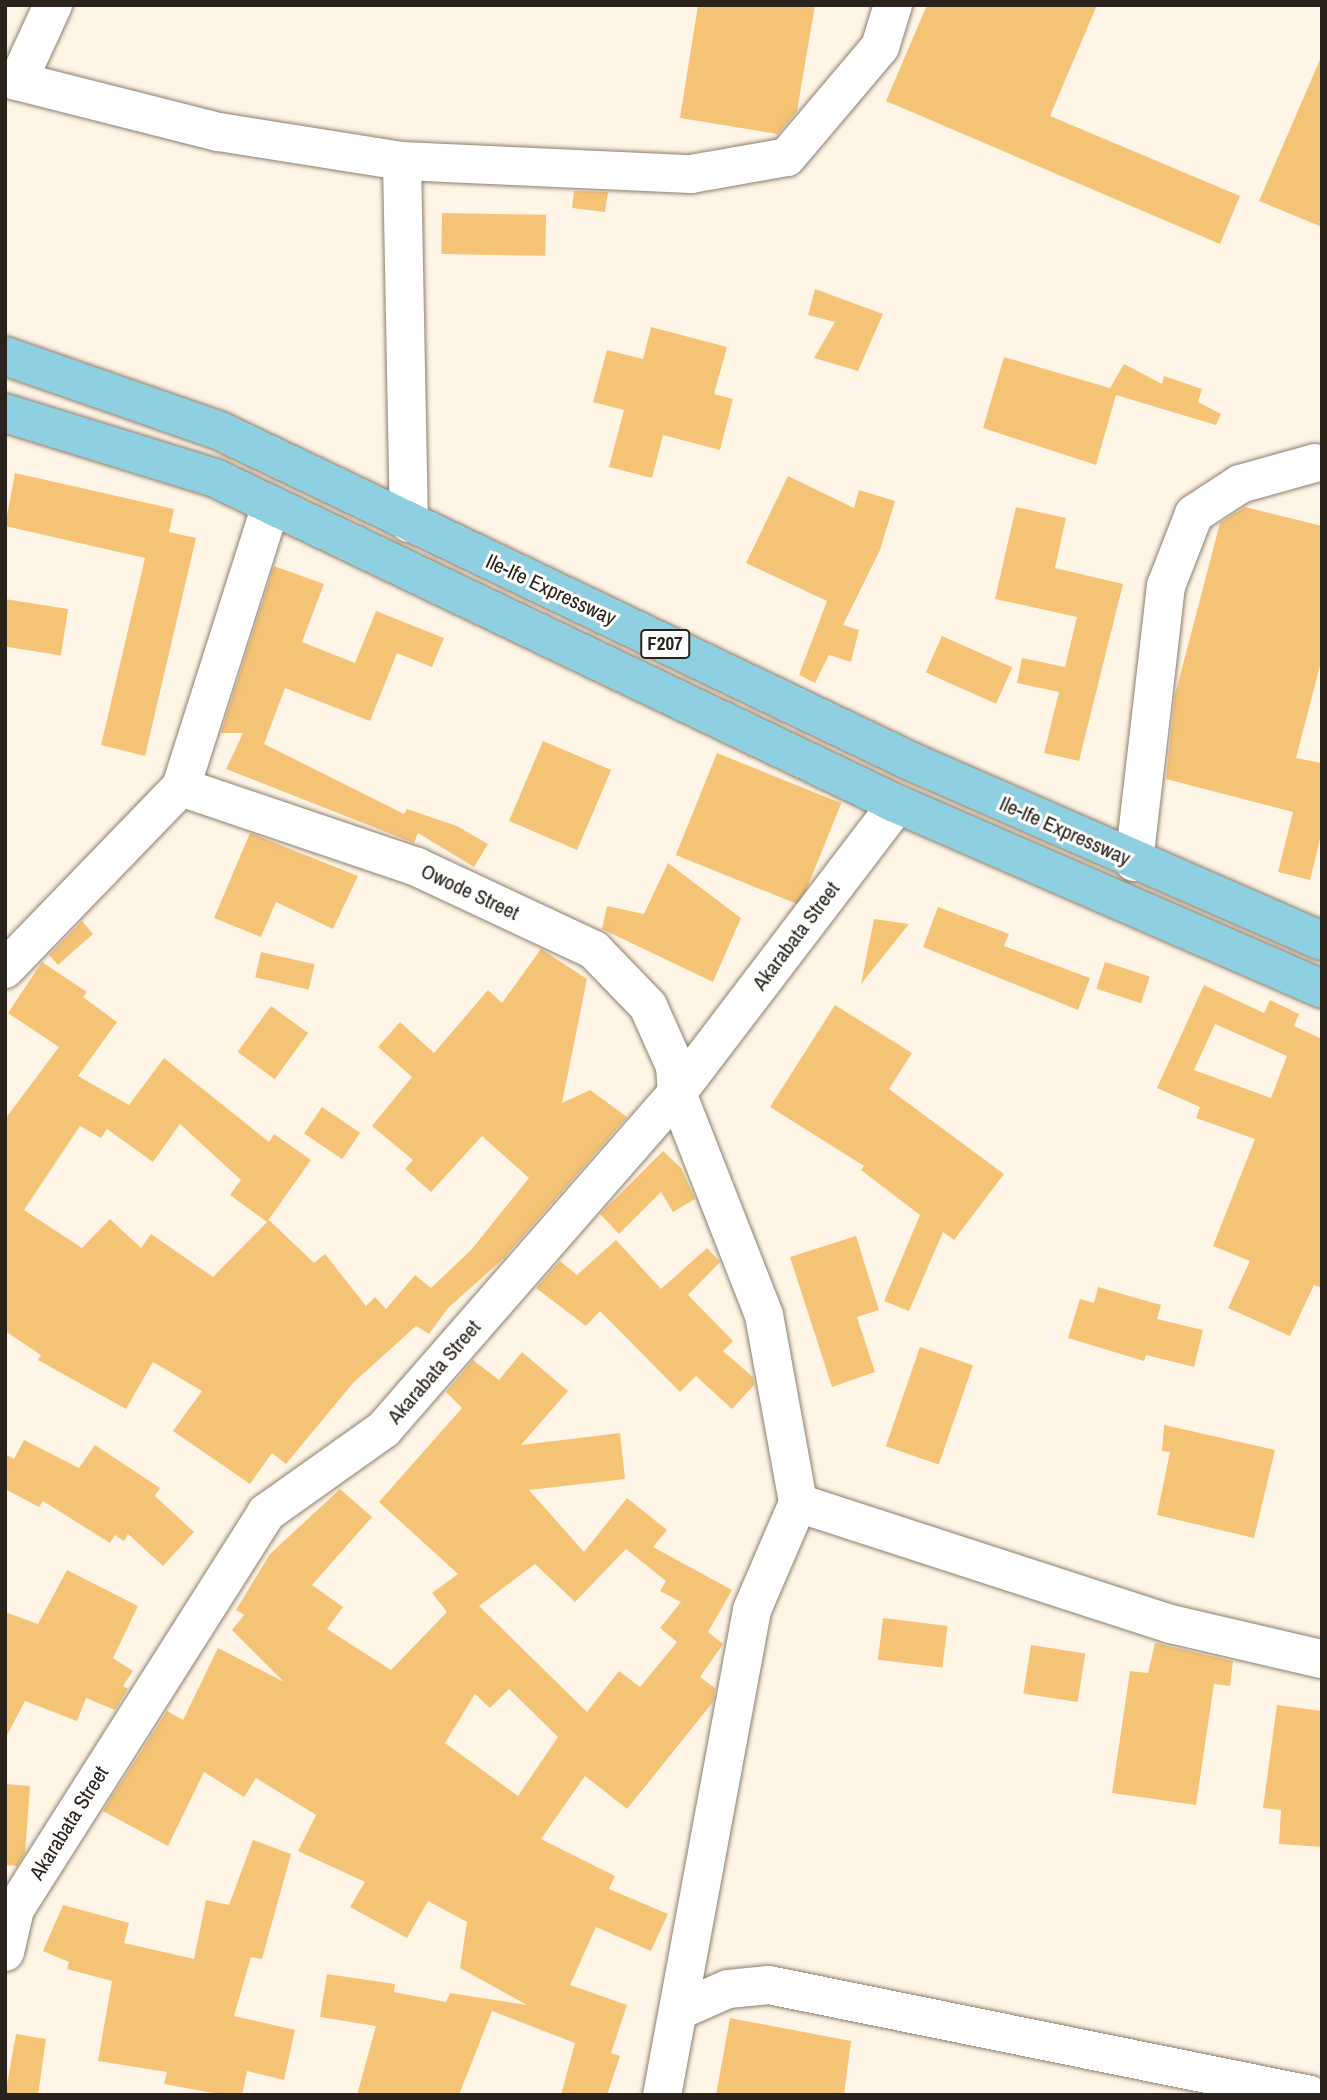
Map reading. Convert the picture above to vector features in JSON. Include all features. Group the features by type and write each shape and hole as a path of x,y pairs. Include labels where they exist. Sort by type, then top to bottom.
{"main road":[{"name":"Ile-Ife Expressway","path":"5,356 218,430 409,523 1134,862 1322,941"},
{"name":"Ile-Ife Expressway","path":"5,413 215,478 897,804 1322,989"}],"street":[{"path":"53,5 12,80 219,132 402,161 691,174 787,157 880,47 893,5"},
{"path":"402,161 409,523"},
{"path":"1134,862 1166,586 1194,514 1240,484 1315,463"},
{"path":"5,969 181,787 271,505"},
{"name":"Owode Street","path":"181,787 417,867 594,950 648,1006 675,1066 677,1093 764,1315 798,1503"},
{"name":"Akarabata Street","path":"5,1952 10,1907 266,1513 384,1429 677,1093 897,804"},
{"path":"662,2095 680,2010 752,1609 798,1503 1171,1624 1322,1659"},
{"path":"680,2010 728,1989 769,1985 1310,2095"}],"building":[{"path":"698,5 815,5 797,111 778,134 680,118"},
{"path":"927,5 1097,5 1050,116 1240,196 1220,244 886,101"},
{"path":"1322,55 1322,227 1259,201"},
{"path":"574,191 608,192 605,212 572,208"},
{"path":"442,213 546,215 545,256 441,254"},
{"path":"815,289 883,314 858,371 814,358 835,322 808,315"},
{"path":"651,327 727,347 714,394 733,399 720,450 663,435 652,478 609,467 624,410 593,402 607,350 643,359"},
{"path":"1004,357 1110,388 1124,364 1162,384 1164,376 1202,389 1198,402 1221,414 1216,425 1116,395 1096,465 983,428"},
{"path":"15,473 174,509 169,532 196,538 145,756 101,745 145,558 5,526"},
{"path":"788,476 854,508 859,490 895,501 880,550 843,625 859,630 851,662 829,655 815,683 799,675 827,601 746,563"},
{"path":"1016,507 1066,518 1055,568 1123,584 1079,761 1044,753 1059,692 1017,683 1022,658 1065,667 1077,617 995,599"},
{"path":"1245,507 1322,526 1322,658 1296,758 1322,763 1322,831 1310,880 1278,872 1293,812 1166,779 1175,695 1220,523"},
{"path":"274,566 324,584 302,642 355,663 376,611 444,638 432,667 397,653 370,721 285,688 264,744 404,814 407,809 457,826 488,844 474,867 418,833 414,843 226,769 243,733 221,733"},
{"path":"5,599 68,609 61,655 5,647"},
{"path":"942,636 1012,667 996,704 926,673"},
{"path":"543,741 611,770 577,850 509,821"},
{"path":"717,753 841,803 800,905 676,855"},
{"path":"250,833 358,876 333,929 276,902 261,937 214,918"},
{"path":"668,863 741,918 713,982 602,929 607,906 644,914"},
{"path":"938,907 1009,934 1004,946 1090,978 1078,1010 923,947"},
{"path":"874,919 909,924 861,984"},
{"path":"82,921 93,934 58,965 49,955"},
{"path":"541,949 587,979 562,1103 590,1090 627,1117 503,1259 448,1308 429,1334 416,1326 353,1383 286,1464 272,1453 250,1484 173,1431 202,1391 153,1362 126,1409 38,1360 41,1355 5,1331 5,1119 59,1047 8,1013 42,962 87,992 83,997 117,1022 78,1076 129,1105 164,1058 269,1142 274,1134 311,1160 267,1222 230,1195 241,1180 180,1124 153,1162 107,1129 101,1138 80,1126 24,1210 82,1248 110,1219 141,1248 151,1234 213,1277 269,1220 314,1263 325,1254 366,1306 375,1297 386,1309 415,1275 431,1288 471,1250 529,1178 482,1136 431,1192 405,1169 413,1160 372,1126 412,1077 378,1047 400,1022 434,1053 488,990 502,1003"},
{"path":"261,952 315,964 309,990 255,977"},
{"path":"1105,962 1150,977 1141,1003 1096,989"},
{"path":"1204,985 1264,1013 1270,1000 1299,1014 1294,1026 1322,1039 1322,1288 1314,1285 1290,1336 1228,1308 1250,1261 1213,1246 1255,1139 1196,1118 1200,1107 1157,1088","holes":["1215,1024 1287,1056 1271,1098 1194,1070"]},
{"path":"835,1005 912,1053 889,1089 1004,1174 954,1240 943,1232 909,1311 884,1301 920,1215 861,1170 864,1166 770,1107"},
{"path":"271,1006 308,1033 275,1079 237,1052"},
{"path":"322,1107 360,1133 342,1159 304,1134"},
{"path":"663,1151 681,1168 695,1199 673,1212 661,1192 619,1234 600,1214"},
{"path":"856,1236 879,1310 857,1317 875,1372 832,1387 790,1257"},
{"path":"616,1240 661,1289 707,1248 720,1262 688,1295 733,1341 723,1351 753,1377 754,1385 732,1409 696,1376 680,1392 600,1311 586,1326 536,1288 560,1261 577,1275"},
{"path":"1098,1287 1161,1305 1157,1319 1203,1330 1194,1367 1146,1355 1144,1361 1068,1338 1080,1299 1094,1303"},
{"path":"920,1347 973,1365 939,1465 886,1446"},
{"path":"522,1352 568,1391 521,1445 620,1433 625,1479 529,1490 584,1552 627,1498 667,1530 653,1547 732,1590 708,1632 723,1644 700,1677 715,1688 713,1702 627,1809 585,1776 541,1839 615,1876 609,1889 668,1914 651,1951 596,1927 570,1985 627,2005 611,2053 620,2056 607,2095 561,2095 575,2043 492,2011 459,2095 357,2095 376,2026 320,2017 327,1974 395,1984 394,1992 446,2002 450,1993 527,2005 460,1968 467,1922 428,1901 407,1938 350,1907 365,1882 298,1851 316,1815 256,1778 244,1797 204,1772 168,1846 103,1811 167,1711 183,1720 218,1648 284,1682 232,1630 244,1615 236,1610 270,1554 340,1489 372,1517 312,1585 343,1607 327,1629 391,1670 447,1612 432,1593 458,1574 379,1502 462,1408 446,1392 473,1360 499,1380","holes":["626,1549 666,1581 660,1591 681,1602 660,1628 677,1642 640,1687 619,1671 587,1712 479,1606 535,1564 575,1602","509,1689 558,1737 518,1796 445,1743 475,1694 490,1708"]},
{"path":"1164,1425 1275,1450 1254,1538 1157,1515 1170,1452 1162,1451"},
{"path":"24,1440 79,1468 95,1445 160,1488 155,1496 194,1532 163,1566 128,1534 124,1541 115,1535 110,1543 43,1501 39,1507 5,1489 5,1454 14,1459"},
{"path":"67,1570 138,1606 113,1658 133,1671 123,1686 128,1689 115,1710 86,1698 77,1721 25,1701 5,1739 5,1612 38,1624"},
{"path":"883,1618 948,1626 942,1668 878,1660"},
{"path":"1155,1643 1233,1661 1230,1686 1214,1684 1196,1805 1112,1793 1130,1671 1148,1673"},
{"path":"1031,1645 1085,1654 1078,1702 1023,1693"},
{"path":"1277,1705 1322,1711 1322,1847 1279,1844 1281,1810 1263,1808"},
{"path":"5,1784 30,1786 25,1853 17,1866 5,1865"},
{"path":"253,1840 291,1854 262,1959 251,1957 234,2016 295,2030 284,2080 247,2071 242,2095 224,2095 164,2084 167,2072 98,2061 112,1981 67,1969 69,1962 43,1951 63,1905 129,1923 124,1943 194,1959 206,1900 229,1905"},
{"path":"730,2018 851,2041 844,2095 716,2095"},
{"path":"16,2034 46,2039 38,2095 5,2095"}]}
